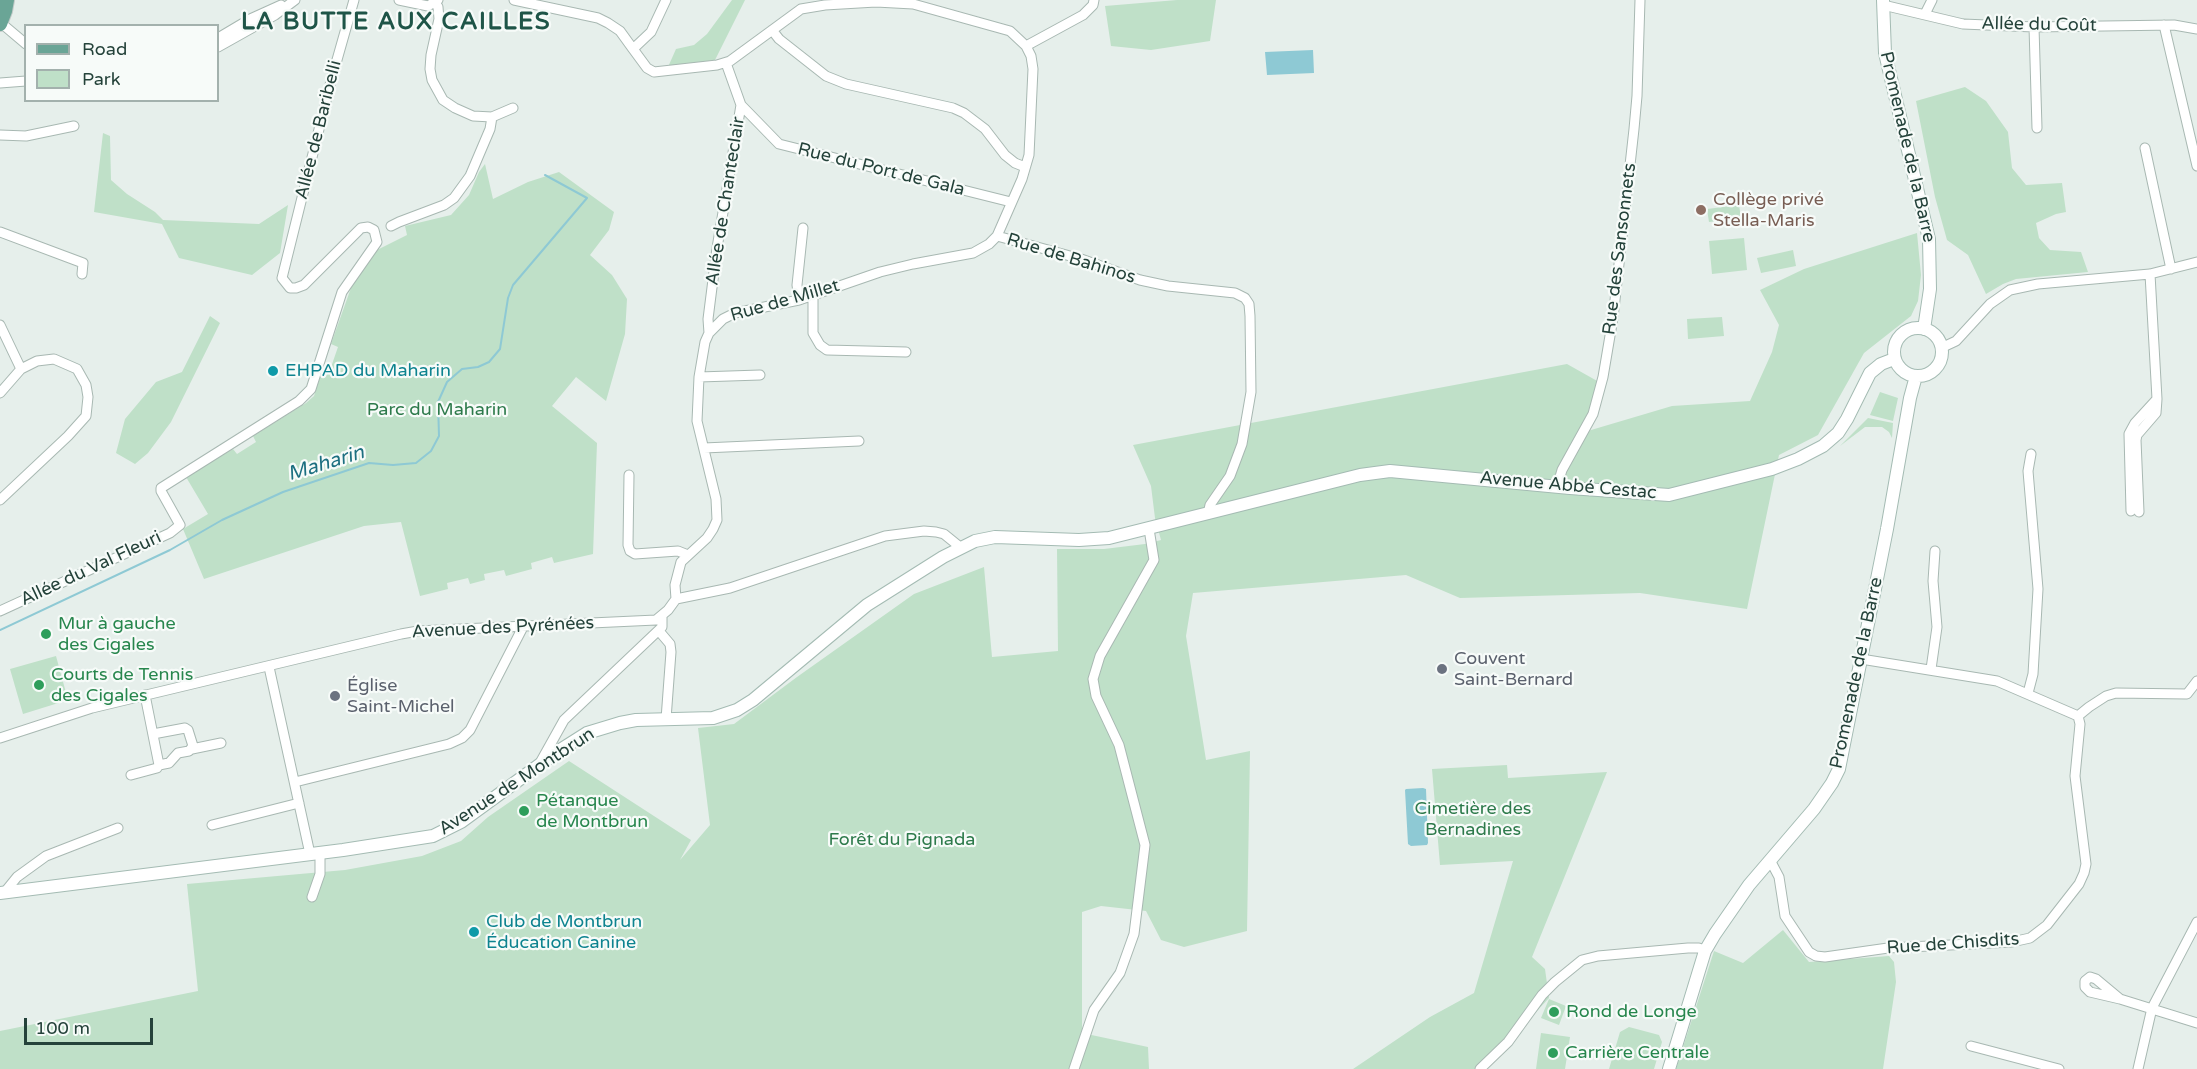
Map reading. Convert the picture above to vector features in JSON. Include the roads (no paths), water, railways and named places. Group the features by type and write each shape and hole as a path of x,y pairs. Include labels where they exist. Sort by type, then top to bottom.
{"main road":[{"path":"0,23 7,0"}],"street":[{"path":"219,37 250,19 295,0"},
{"path":"219,46 275,15 295,0"},
{"name":"Allée de Baribelli","path":"180,525 161,488 305,396 311,389 342,292 374,248 376,236 374,230 368,227 361,228 304,285 290,288 282,278 354,0"},
{"path":"399,0 428,6 437,2 439,19 430,55 430,69 432,80 443,100 454,108 473,116 492,117 513,108"},
{"path":"514,0 608,22 620,31 647,68 654,72 726,63 736,58 794,13 812,6 896,2 913,4 1010,31 1026,46 1083,15 1093,5 1094,0"},
{"path":"633,49 651,32 666,0"},
{"name":"Rue des Sansonnets","path":"1557,487 1562,470 1593,414 1605,365 1613,318 1634,129 1640,0"},
{"path":"1924,14 1932,0"},
{"name":"Allée du Coût","path":"1883,2 1963,24 2034,27 2164,25 2197,28"},
{"name":"Promenade de la Barre","path":"1883,2 1886,53 1929,239 1930,289 1924,329"},
{"path":"0,23 24,42"},
{"path":"2164,25 2197,166"},
{"path":"2034,27 2037,128"},
{"path":"772,30 779,39 826,76 846,84 953,108 964,113 985,129 1005,155 1015,163 1025,166"},
{"name":"Rue de Bahinos","path":"1026,46 1033,69 1029,154 997,236 1081,259 1140,280 1168,286 1235,293 1245,298 1249,304 1251,392 1242,444 1230,476 1210,505 1208,514"},
{"name":"Rue du Port de Gala","path":"726,63 741,105 779,144 1011,202"},
{"path":"0,83 24,81"},
{"name":"Allée de Chanteclair","path":"709,333 708,319 717,248 741,105"},
{"path":"391,226 454,198 470,176 490,129 492,117"},
{"path":"0,135 26,136 74,126"},
{"path":"2145,148 2171,269"},
{"path":"800,300 797,285 803,228"},
{"path":"0,232 57,252 83,264 82,274"},
{"name":"Rue de Millet","path":"676,599 681,562 707,538 717,520 717,499 697,421 699,377 705,342 709,333 723,319 735,313 800,300 880,272 974,253 997,236"},
{"path":"1941,348 1956,341 1990,304 2010,290 2038,284 2150,274 2197,262"},
{"path":"2135,512 2129,434 2135,423 2157,399 2150,274"},
{"path":"813,296 813,333 820,345 827,350 906,352"},
{"path":"0,325 21,369"},
{"path":"1910,329 1924,329 1936,336 1941,348 1941,355 1930,373 1916,376 1902,370 1894,359 1895,344 1898,338 1910,329"},
{"path":"0,393 21,369 37,361 54,359 76,369 86,385 88,397 86,416 0,500"},
{"name":"Avenue Abbé Cestac","path":"1194,518 1360,475 1390,471 1669,495 1772,469 1823,446 1838,433 1870,373 1881,364 1894,359"},
{"path":"699,377 760,375"},
{"name":"Promenade de la Barre","path":"1669,1069 1705,951 1714,934 1749,885 1814,809 1839,769 1916,376"},
{"path":"704,448 859,441"},
{"path":"2028,693 2033,674 2038,589 2028,471 2031,454"},
{"path":"629,475 628,545 630,551 635,554 678,551 688,555"},
{"name":"Avenue de Montbrun","path":"2,893 401,843 434,836 461,822 571,743 596,730 628,721 713,718 737,710 753,700 867,605 960,547 996,537 1109,538 1194,518"},
{"name":"Allée du Val Fleuri","path":"0,611 170,533 180,525"},
{"path":"1074,1069 1094,1010 1120,972 1134,934 1145,845 1119,745 1099,705 1093,679 1100,656 1154,560 1149,529"},
{"path":"538,767 564,720 662,627 662,616 676,599 730,588 885,536 924,531 936,532 944,534 960,547"},
{"path":"1931,669 1937,627 1933,581 1935,551"},
{"name":"Avenue des Pyrénées","path":"0,738 60,717 145,695 418,631 646,621 662,616"},
{"path":"295,782 449,744 462,738 470,730 523,627"},
{"path":"658,631 670,644 671,652 666,719"},
{"path":"1861,659 1997,681 2078,716 2106,696 2116,693 2187,694 2197,681"},
{"path":"269,667 300,803 320,874 312,897"},
{"path":"145,695 159,765"},
{"name":"Rue de Chisdits","path":"1770,860 1779,877 1785,916 1809,952 1816,956 1825,957 1888,948 2012,942 2030,938 2047,925 2079,884 2086,864 2075,776 2080,724 2078,716"},
{"path":"153,734 185,728 188,730 192,749"},
{"path":"131,775 169,763 178,753 222,743"},
{"path":"212,825 300,803"},
{"path":"2,893 17,877 46,856 118,828"},
{"path":"2138,1069 2152,1008 2197,922"},
{"path":"1480,1069 1508,1042 1542,995 1582,960 1598,956 1688,948 1699,948 1705,951"},
{"path":"2120,999 2197,1023"},
{"path":"1971,1046 2059,1069"}],"water":[{"path":"1313,50 1314,73 1267,75 1265,52"},
{"path":"1426,789 1428,843 1411,846 1408,844 1405,790"}],"waterway":[{"name":"Maharin","path":"0,630 170,550 222,520 283,492 369,463 393,465 416,463 431,451 439,436 438,402 447,382 462,369 478,367 489,362 500,349 508,298 513,285 587,198 545,175"}],"place":[{"name":"Collège privé Stella-Maris","path":"1701,210"},
{"name":"EHPAD du Maharin","path":"273,371"},
{"name":"Mur à gauche des Cigales","path":"46,634"},
{"name":"Couvent Saint-Bernard","path":"1442,669"},
{"name":"Courts de Tennis des Cigales","path":"39,685"},
{"name":"Église Saint-Michel","path":"335,696"},
{"name":"Pétanque de Montbrun","path":"524,811"},
{"name":"Club de Montbrun Éducation Canine","path":"474,932"},
{"name":"Rond de Longe","path":"1554,1012"},
{"name":"Carrière Centrale","path":"1553,1053"}],"district":[{"name":"LA BUTTE AUX CAILLES","path":"396,23"}],"park label":[{"name":"Parc du Maharin","path":"437,410"},
{"name":"Cimetière des Bernadines","path":"1473,819"},
{"name":"Forêt du Pignada","path":"902,840"}]}
